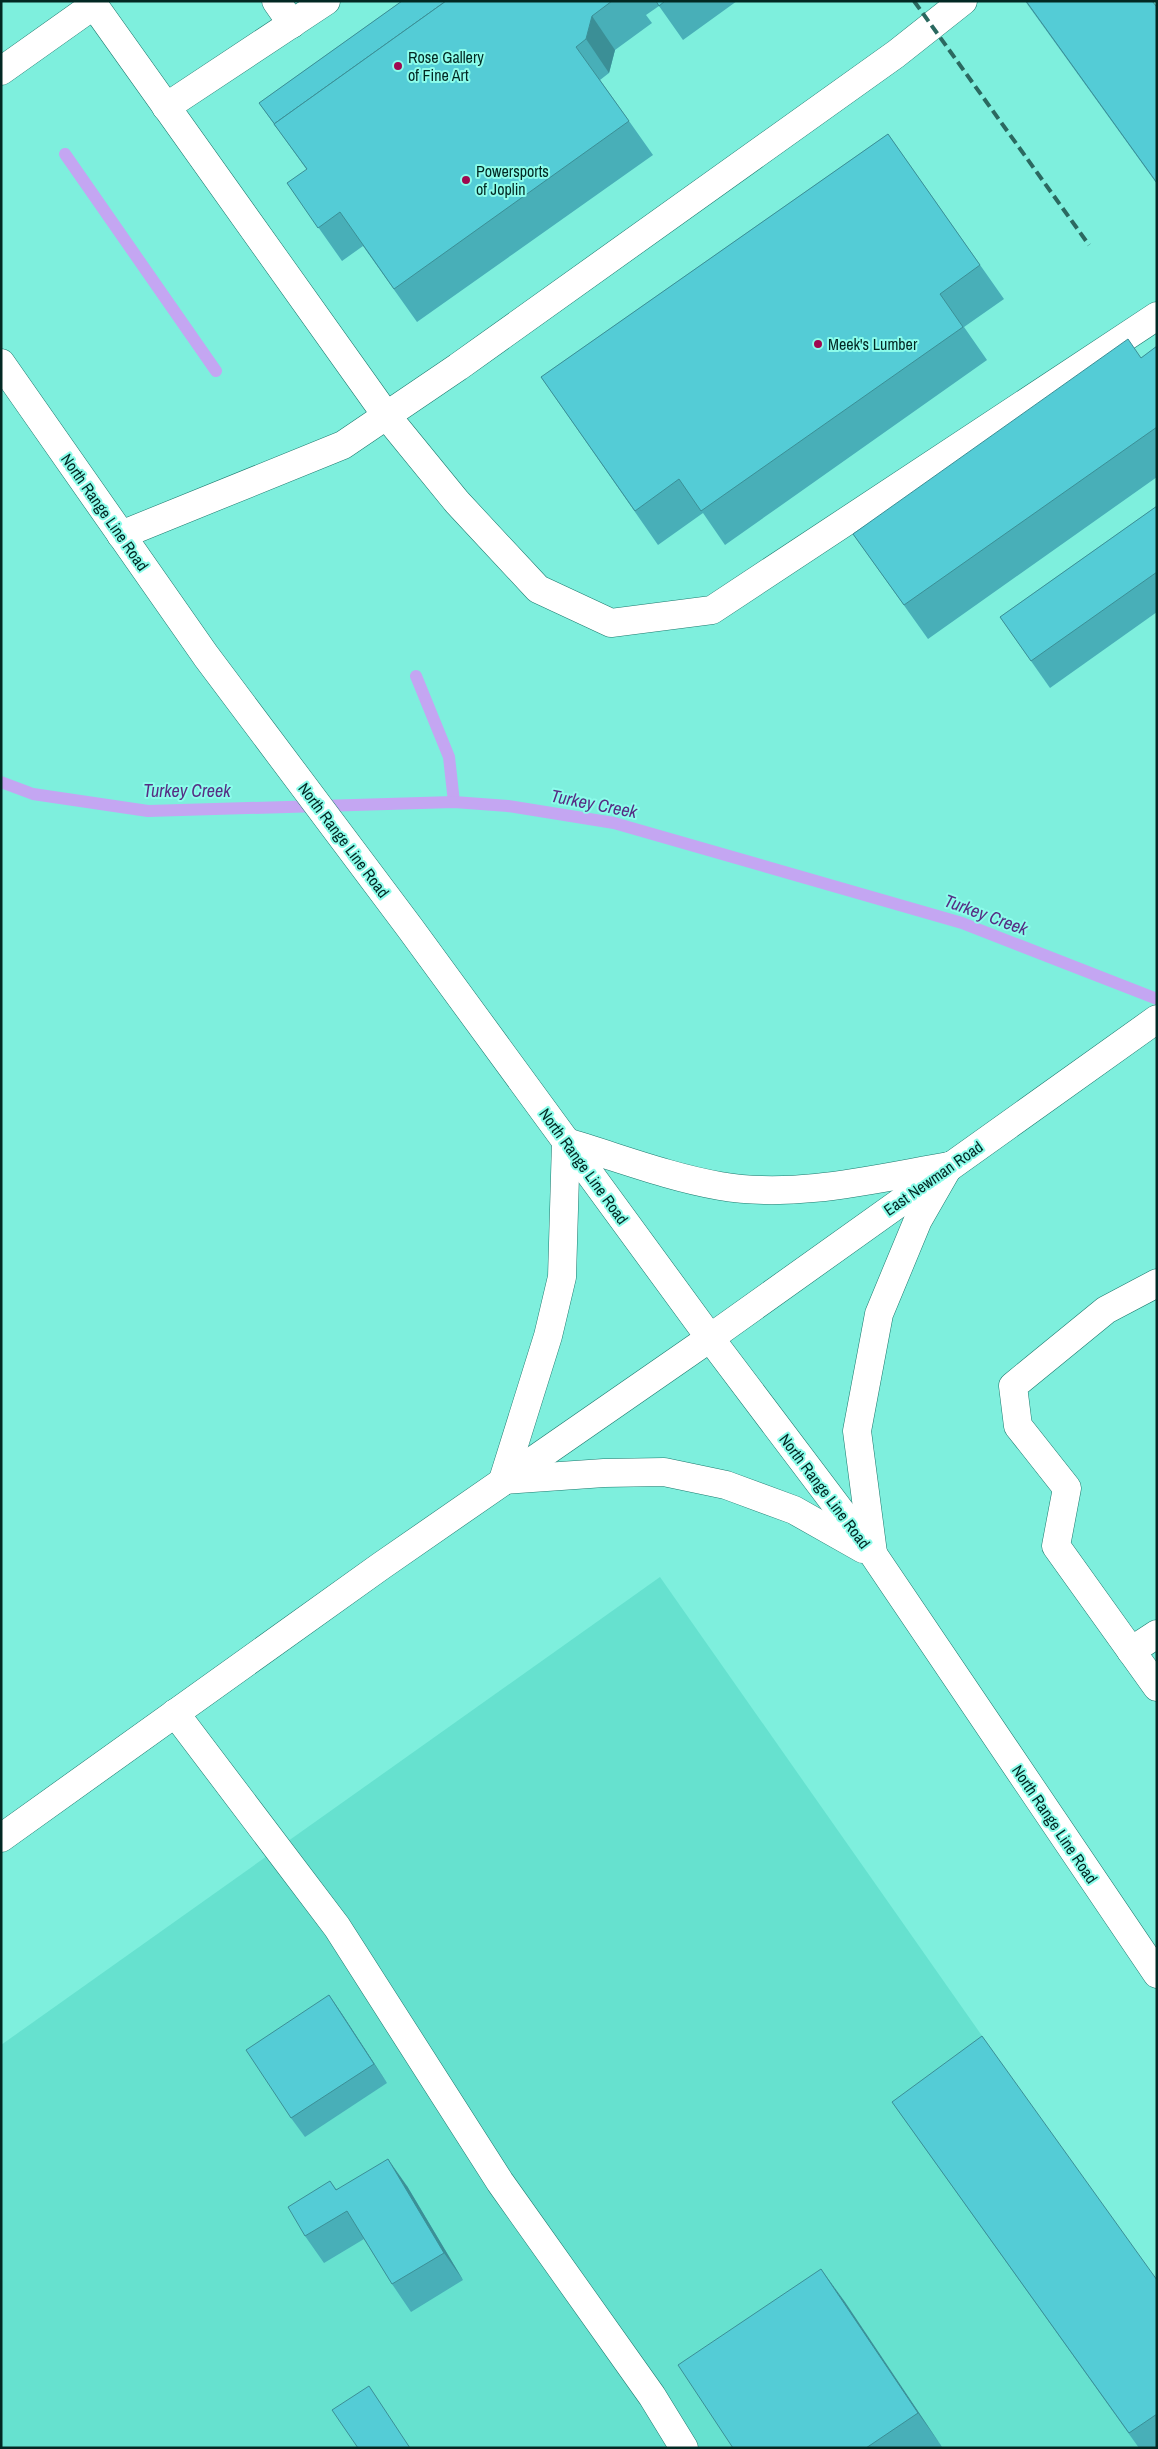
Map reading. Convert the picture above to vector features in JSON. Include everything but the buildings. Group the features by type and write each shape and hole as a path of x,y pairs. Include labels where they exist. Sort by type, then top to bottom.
{"main road":[{"path":"276,1 292,24"},
{"path":"166,107 326,1"},
{"path":"121,535 342,445 458,367 896,54 963,1"},
{"path":"1,71 92,3 386,415 457,502 538,589 611,623 712,610 1157,316"},
{"name":"North Range Line Road","path":"1,363 206,656 410,928 710,1338 873,1554 1157,1974"},
{"name":"East Newman Road","path":"1,1838 503,1480 710,1338 1157,1019"},
{"path":"873,1554 794,1510 726,1485 664,1472 604,1473 503,1480 548,1336 562,1277 566,1142 720,1186 782,1191 852,1183 949,1166"},
{"path":"873,1554 857,1431 879,1314 918,1220 949,1166"},
{"path":"1157,1283 1106,1310 1013,1386 1018,1426 1067,1488 1056,1546 1157,1687"},
{"path":"1131,1651 1157,1634"},
{"path":"175,1713 337,1927 500,2182 652,2396 684,2448"}],"shaded area":[{"path":"660,1577 1006,2070 1157,2448 1,2448 1,2045"}],"waterway":[{"path":"65,154 216,371"},
{"path":"416,676 449,757 454,802"},
{"name":"Turkey Creek","path":"1,782 33,794 148,811 454,802 508,806 614,823 962,923 1157,999"}],"railway":[{"path":"914,1 1089,245"}],"place":[{"name":"Rose Gallery of Fine Art","path":"398,66"},
{"name":"Powersports of Joplin","path":"466,180"},
{"name":"Meek's Lumber","path":"818,344"}]}
